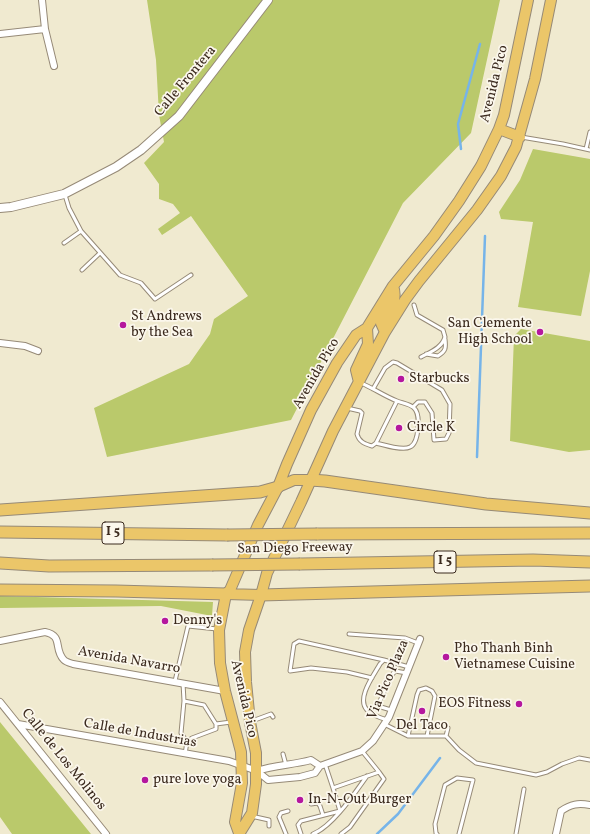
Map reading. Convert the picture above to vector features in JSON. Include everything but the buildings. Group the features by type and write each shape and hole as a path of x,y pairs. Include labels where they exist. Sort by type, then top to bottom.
{"highway":[{"path":"310,480 486,504 590,513"},
{"path":"0,510 260,492 278,487"},
{"name":"San Diego Freeway","path":"0,532 227,535 590,533"},
{"name":"San Diego Freeway","path":"0,563 49,566 534,560 590,562"},
{"path":"261,595 590,586"},
{"path":"0,590 116,590 226,594"}],"main road":[{"name":"Avenida Pico","path":"239,834 236,822 242,783 241,752 225,691 220,663 219,630 226,594 230,590 258,525 278,487 311,410 334,368 356,335 367,328 393,286 434,236 459,201 480,166 499,129 504,115 528,0"},
{"path":"239,834 250,816 254,801 257,771 256,753 250,722 245,652 249,630 267,573 333,430 385,332 405,300 477,210 501,176 520,137 535,79 551,0"},
{"path":"499,129 520,137"},
{"path":"385,332 381,323 393,304 395,293 393,286"},
{"path":"359,382 356,370 368,344 367,328"},
{"path":"278,487 294,480 310,480"},
{"path":"226,594 261,595"}],"street":[{"path":"42,0 45,29 54,66"},
{"name":"Calle Frontera","path":"0,208 11,207 64,194 116,167 141,150 179,116 268,0"},
{"path":"0,34 45,29"},
{"path":"0,343 25,346 38,351"},
{"name":"Avenida Navarro","path":"0,641 45,632 52,634 57,639 60,652 64,660 73,664 225,691"},
{"name":"Via Pico Plaza","path":"257,771 268,780 300,777 315,773 322,765 362,751 373,741 386,722 419,641"},
{"name":"Calle de Los Molinos","path":"0,702 106,834"},
{"name":"Calle de Industrias","path":"18,724 229,761 257,771"},
{"path":"257,771 311,760 322,765"},
{"path":"556,834 561,811 568,806 578,803 590,805"}],"lane":[{"path":"586,149 590,132"},
{"path":"520,137 590,150"},
{"path":"64,194 69,208 81,230 100,253 120,275 141,283 155,299 191,275"},
{"path":"64,243 81,230"},
{"path":"82,270 100,253"},
{"path":"414,305 417,315 443,330 445,337 446,347 444,352 438,356 426,354"},
{"path":"420,357 444,342 445,337"},
{"path":"374,389 385,368 393,362 398,363 442,390 450,404 449,433 446,439 434,440 432,413 428,405 425,402 418,402 413,406"},
{"path":"359,382 397,401 413,406 417,411 419,423 412,446 409,448 396,448 376,443"},
{"path":"345,408 360,411 362,413 357,434 360,440 365,444 372,446 376,443 397,401"},
{"path":"175,682 188,626 219,630"},
{"path":"349,634 405,638 419,641"},
{"path":"372,678 347,672 311,668 290,671 294,644 299,641 384,660 408,670"},
{"path":"384,660 364,692 364,706 367,711 408,736 446,736 459,750 476,763 536,775 547,772 562,764 579,758 590,760"},
{"path":"391,710 381,707 379,703 392,674 395,671 408,670"},
{"path":"183,683 184,701 181,733 187,742"},
{"path":"408,736 417,695 419,690 426,688 432,691 435,696 427,736"},
{"path":"184,701 204,705 216,724 216,729 192,738 187,742 185,754"},
{"path":"250,722 271,714 273,717"},
{"path":"216,724 233,722"},
{"path":"446,736 448,728"},
{"path":"341,834 350,826 384,779 362,751"},
{"path":"283,754 286,765"},
{"path":"322,765 333,788 340,811"},
{"path":"333,788 379,772"},
{"path":"313,834 324,829 345,806 367,776"},
{"path":"437,834 435,824 445,785 457,778 473,780 459,834"},
{"path":"516,834 524,789"},
{"path":"311,804 318,803 323,815"},
{"path":"286,834 279,817 281,813 288,810"},
{"path":"301,834 298,825 302,821 340,811"},
{"path":"250,816 269,820 269,826"}],"green space":[{"path":"147,0 500,0 471,133 403,203 291,420 107,457 94,408 189,364 210,334 214,319 248,296 191,216 162,235 158,229 180,213 173,204 159,199 159,184 144,163 164,142 159,115 156,60"},
{"path":"533,149 590,159 590,271 581,316 518,307 533,222 501,219 499,212 520,180"},
{"path":"521,329 590,341 590,450 569,452 510,441 514,336"},
{"path":"0,596 213,602 212,616 161,606 0,608"},
{"path":"0,722 91,834 12,834 0,817"}],"waterway":[{"path":"461,149 458,124 480,44"},
{"path":"477,457 485,236"},
{"path":"377,834 398,814 440,758"}],"place":[{"name":"St Andrews by the Sea","path":"123,325"},
{"name":"San Clemente High School","path":"540,332"},
{"name":"Starbucks","path":"401,379"},
{"name":"Circle K","path":"399,428"},
{"name":"Denny's","path":"165,621"},
{"name":"Pho Thanh Binh Vietnamese Cuisine","path":"446,657"},
{"name":"EOS Fitness","path":"519,704"},
{"name":"Del Taco","path":"422,711"},
{"name":"pure love yoga","path":"145,780"},
{"name":"In-N-Out Burger","path":"300,800"}]}
